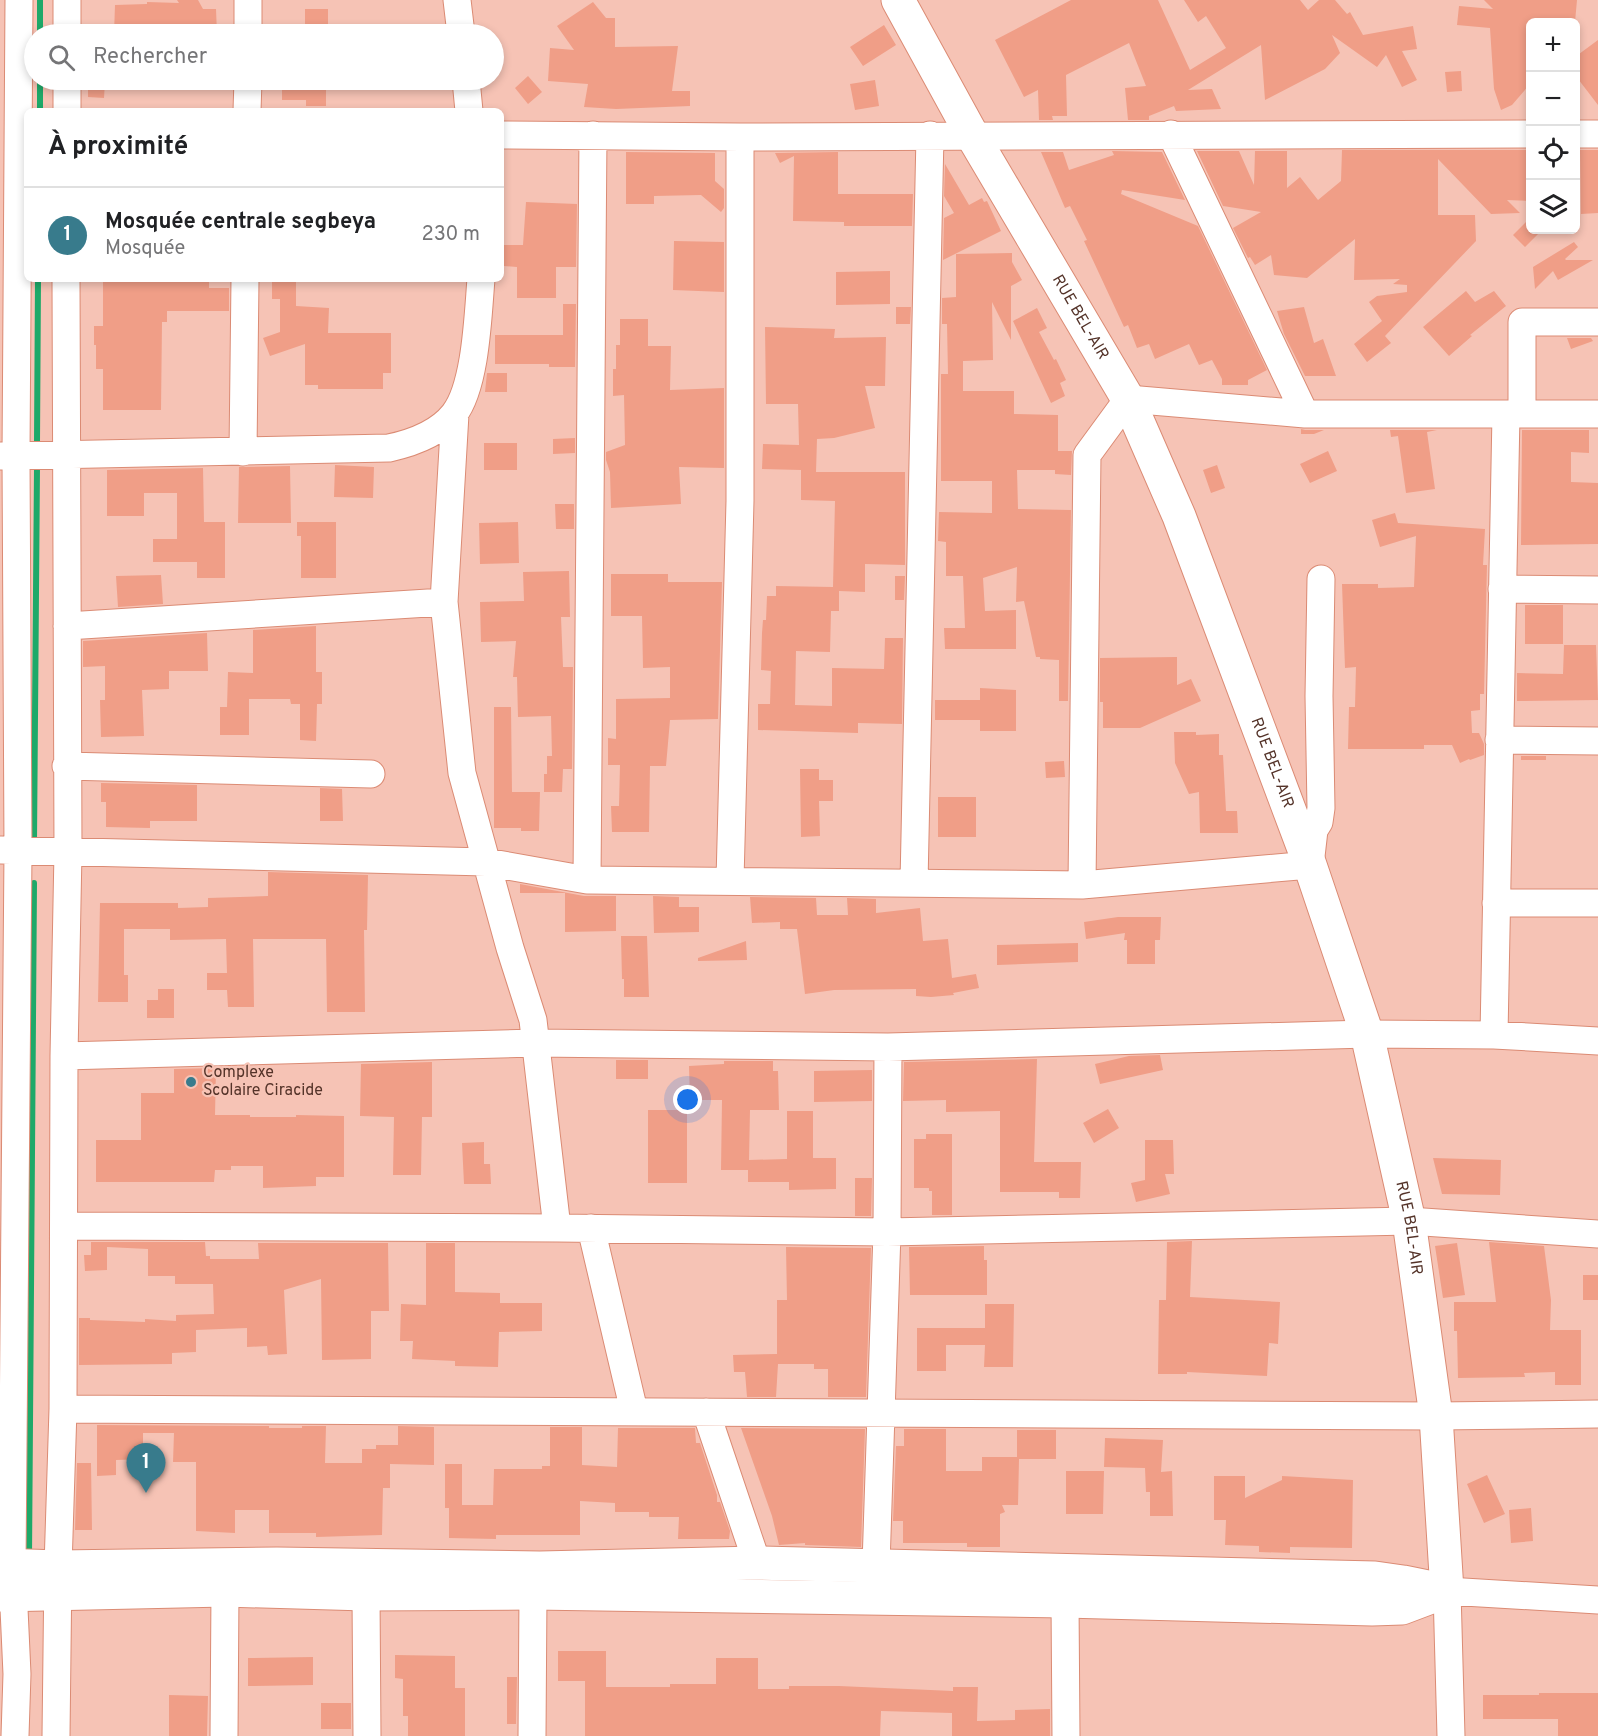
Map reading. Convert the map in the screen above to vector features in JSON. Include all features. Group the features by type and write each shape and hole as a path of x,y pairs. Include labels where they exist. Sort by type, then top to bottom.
{"main road":[{"name":"RUE BEL-AIR","path":"898,0 972,135 1128,399 1179,516 1310,865 1367,1034 1409,1221 1436,1416 1447,1591"},
{"path":"58,1581 277,1564 540,1568 757,1563 1375,1578 1447,1591"},
{"path":"6,1580 366,1594 533,1593 1372,1610 1402,1608 1447,1591"}],"street":[{"path":"15,1736 16,1674 6,1580 8,456 19,0"},
{"path":"67,0 67,24"},
{"path":"248,24 249,0"},
{"path":"457,0 460,24"},
{"path":"67,90 67,108"},
{"path":"247,108 248,90"},
{"path":"467,90 469,108"},
{"path":"1171,134 1305,414"},
{"path":"504,135 740,137 1526,134"},
{"path":"1580,134 1598,134"},
{"path":"587,880 593,135"},
{"path":"914,883 930,135"},
{"path":"730,880 740,501 740,137"},
{"path":"56,1736 63,1409 64,1056 68,852 66,282"},
{"path":"243,452 245,282"},
{"path":"8,456 389,448 410,443 442,426 455,414 463,398 471,375 481,282"},
{"path":"1494,1035 1503,589 1522,322 1598,322"},
{"path":"1082,885 1087,455 1128,399 1305,414 1598,414"},
{"path":"455,414 444,602 462,773 533,1020 557,1228"},
{"path":"9,850 486,862 587,880 1082,885 1310,865 1314,830 1319,822 1321,808 1318,696 1322,579"},
{"path":"1503,589 1598,590"},
{"path":"67,626 444,602"},
{"path":"1499,740 1598,741"},
{"path":"66,766 371,774"},
{"path":"1496,903 1598,903"},
{"path":"64,1056 535,1043 888,1047 1367,1034 1494,1035 1598,1041"},
{"path":"876,1565 887,1232 888,1047"},
{"path":"64,1226 591,1228 887,1232 1409,1221 1598,1234"},
{"path":"591,1228 634,1412"},
{"path":"63,1409 1436,1416 1598,1414"},
{"path":"706,1412 757,1563"},
{"path":"224,1736 225,1590"},
{"path":"1451,1736 1447,1591 1598,1600"},
{"path":"532,1736 533,1593"},
{"path":"366,1594 367,1736"},
{"path":"1065,1602 1066,1736"}],"building":[{"path":"177,0 198,0 203,9 216,9 217,24 114,24 115,5 147,4 147,2 179,3"},
{"path":"1071,0 1158,0 1190,70 1226,48 1206,16 1198,22 1184,0 1300,0 1308,10 1319,0 1335,0 1347,14 1350,12 1363,35 1413,26 1417,49 1402,51 1417,80 1402,87 1386,55 1377,67 1332,35 1340,53 1325,69 1265,100 1261,45 1188,90 1212,89 1221,109 1176,111 1174,106 1149,116 1149,120 1128,120 1125,88 1146,86 1129,43 1066,75 1067,116 1052,116 1053,120 1039,120 1038,90 1024,97 995,40"},
{"path":"1484,0 1577,0 1575,18 1526,18 1526,89 1512,105 1501,110 1494,89 1490,28 1457,25 1459,6 1493,9"},
{"path":"593,2 606,18 615,18 615,47 678,46 672,91 690,91 690,106 616,109 584,107 588,84 548,81 550,48 574,50 557,26"},
{"path":"305,9 328,9 328,24 305,24"},
{"path":"884,25 896,45 863,66 850,47"},
{"path":"1598,40 1598,105 1580,82 1580,53"},
{"path":"1461,71 1462,91 1447,92 1445,72"},
{"path":"528,76 542,92 528,104 515,88"},
{"path":"875,80 879,106 855,110 850,84"},
{"path":"88,90 104,90 104,98 88,97"},
{"path":"282,90 326,90 326,106 306,106 306,100 282,100"},
{"path":"1342,150 1526,150 1526,201 1507,200 1520,213 1491,214 1438,159 1438,215 1475,215 1476,241 1385,336 1391,343 1367,362 1354,344 1382,321 1369,302 1377,296 1407,292 1407,285 1393,284 1400,279 1354,280 1355,239 1307,278 1274,275 1271,255 1255,265 1250,257 1248,258 1233,228 1261,212 1223,206 1197,151 1239,151 1254,185 1255,151 1287,151 1287,188 1300,177 1318,200 1341,181"},
{"path":"1580,150 1598,150 1598,213 1581,214"},
{"path":"1112,151 1162,152 1185,200 1122,190 1121,194 1198,226 1267,370 1248,380 1248,385 1222,385 1222,379 1212,360 1199,365 1189,344 1155,359 1149,344 1137,348 1128,325 1124,327 1084,241 1087,240 1070,206 1065,208 1041,152 1063,152 1069,170 1114,155"},
{"path":"626,152 715,153 715,181 724,189 724,208 721,212 701,195 654,196 654,204 626,204"},
{"path":"838,152 838,194 913,194 912,226 844,226 844,222 793,221 794,156 780,163 775,153"},
{"path":"945,164 969,205 982,198 984,202 987,201 1001,231 943,260 944,218 954,213 944,196"},
{"path":"526,202 577,204 576,267 556,267 556,298 517,298 517,267 504,266 504,245 523,245"},
{"path":"1526,222 1526,234 1538,234 1525,247 1513,235"},
{"path":"674,241 724,242 724,292 673,290"},
{"path":"1574,242 1578,247 1566,260 1593,260 1558,280 1553,271 1535,289 1533,267"},
{"path":"1012,253 1012,262 1022,280 1011,286 1011,340 992,302 993,360 963,361 963,391 1014,391 1014,414 1058,415 1058,451 1072,451 1071,475 1055,474 1055,470 1017,470 1018,509 1071,510 1068,701 1059,701 1059,660 1036,657 1024,601 1016,602 1017,567 983,578 985,611 1016,610 1016,649 945,649 944,628 965,628 963,576 946,576 946,542 938,541 939,512 992,513 992,481 941,481 941,374 948,374 947,324 942,324 942,298 956,297 956,254"},
{"path":"890,271 890,304 836,305 836,272"},
{"path":"103,282 209,282 209,288 229,288 229,311 167,311 167,322 162,322 161,410 103,410 103,369 96,369 94,326 103,326"},
{"path":"272,282 296,282 296,306 329,308 328,333 391,333 391,373 383,373 383,389 318,389 318,385 305,385 305,344 270,356 263,338 280,332 280,299 272,299"},
{"path":"1466,291 1475,302 1494,291 1506,306 1470,335 1472,336 1449,356 1423,327"},
{"path":"563,304 576,304 575,367 549,367 549,364 495,364 495,335 563,335"},
{"path":"896,307 911,307 910,324 896,324"},
{"path":"1304,307 1314,343 1323,339 1336,376 1305,376 1284,334 1277,311"},
{"path":"1037,308 1047,328 1039,332 1066,380 1060,383 1065,396 1051,403 1013,321"},
{"path":"620,319 648,319 648,346 671,346 670,390 724,388 724,468 679,467 681,504 611,508 610,472 606,452 625,445 624,395 613,396 613,369 616,369 616,345 620,345"},
{"path":"765,327 835,329 834,338 886,337 885,386 865,386 875,428 834,438 817,439 816,472 905,472 905,565 865,564 865,592 839,591 839,611 831,611 830,652 796,651 795,705 832,706 832,668 884,669 885,638 903,638 902,724 858,723 858,733 758,730 758,704 770,704 771,671 761,670 763,620 766,620 767,596 776,596 776,586 833,587 835,501 801,500 801,470 762,469 763,444 799,445 798,404 766,404"},
{"path":"1567,338 1591,338 1593,341 1571,349"},
{"path":"487,373 507,373 507,392 485,392"},
{"path":"1301,429 1324,430 1314,434 1301,434"},
{"path":"1390,430 1437,430 1427,432 1435,489 1406,493 1398,436 1391,437"},
{"path":"1522,430 1589,430 1589,453 1571,452 1571,482 1598,483 1598,544 1521,545"},
{"path":"575,438 575,453 553,454 553,439"},
{"path":"484,443 517,443 517,470 484,470"},
{"path":"1328,451 1337,471 1310,483 1300,464"},
{"path":"335,465 374,467 373,498 334,497"},
{"path":"1217,465 1225,488 1211,493 1203,470"},
{"path":"290,466 291,523 238,523 239,467"},
{"path":"203,468 204,522 225,522 225,578 197,578 197,562 153,562 153,539 177,539 177,493 144,493 144,516 107,516 107,470"},
{"path":"555,504 574,504 574,529 556,529"},
{"path":"1395,513 1398,523 1485,529 1483,565 1487,565 1484,694 1480,694 1480,710 1471,711 1472,733 1479,733 1484,744 1484,755 1460,763 1452,745 1424,745 1424,749 1348,749 1349,707 1355,707 1356,667 1345,668 1342,584 1378,584 1378,588 1414,587 1416,536 1380,547 1372,520"},
{"path":"297,522 336,522 336,578 301,578 301,536 297,536"},
{"path":"518,522 519,563 480,564 479,523"},
{"path":"569,571 570,617 561,617 563,667 573,667 572,769 563,769 562,792 544,792 547,756 552,756 551,716 518,717 517,677 513,677 516,641 481,642 480,602 524,601 523,572"},
{"path":"611,574 668,574 668,582 722,582 718,719 670,720 666,766 650,766 649,832 612,832 611,806 619,806 620,765 608,765 608,738 616,739 616,699 670,698 670,667 643,668 642,616 611,616"},
{"path":"161,575 163,604 118,607 116,576"},
{"path":"895,576 905,576 904,600 895,600"},
{"path":"1525,605 1563,605 1563,644 1525,644"},
{"path":"316,626 316,672 322,672 322,704 317,704 316,741 300,740 300,704 291,704 290,699 249,699 249,735 220,735 220,707 227,707 228,672 253,673 253,630"},
{"path":"207,633 208,671 169,671 169,689 142,690 144,736 101,737 100,700 105,700 105,666 83,667 83,641"},
{"path":"1564,645 1596,645 1598,700 1517,701 1517,673 1563,674"},
{"path":"1177,657 1177,685 1191,679 1201,701 1140,728 1103,728 1103,702 1100,702 1100,658"},
{"path":"980,688 1016,690 1016,731 980,731 980,720 935,720 935,700 980,700"},
{"path":"494,707 511,707 512,792 540,792 539,831 494,828"},
{"path":"1174,732 1196,732 1196,735 1219,734 1219,755 1223,755 1226,811 1237,811 1238,833 1200,833 1199,792 1189,794 1175,763"},
{"path":"1521,756 1546,756 1546,760 1521,760"},
{"path":"1064,761 1065,777 1046,778 1045,762"},
{"path":"800,769 819,769 819,780 833,780 833,801 819,801 820,836 801,837"},
{"path":"101,783 197,785 197,821 150,821 150,828 106,827 106,802 101,802"},
{"path":"320,788 342,789 343,821 320,821"},
{"path":"938,797 976,797 976,837 938,837"},
{"path":"268,872 368,875 367,930 364,930 365,1012 327,1012 326,939 253,939 254,1007 228,1007 227,990 207,990 207,973 227,973 226,939 170,940 170,929 124,929 124,975 128,975 128,1002 98,1002 100,903 178,903 178,908 208,907 208,898 268,896"},
{"path":"520,884 584,896 616,896 616,931 565,932 565,893 520,893"},
{"path":"653,896 679,897 679,907 699,907 699,932 654,933"},
{"path":"750,897 816,898 817,915 848,915 847,898 876,899 876,913 920,908 923,941 948,939 952,978 976,974 979,988 953,993 954,995 931,997 916,996 916,989 834,990 805,994 797,929 780,929 780,922 752,923"},
{"path":"1118,917 1161,917 1160,940 1155,940 1155,964 1127,964 1125,933 1086,939 1084,922"},
{"path":"621,936 647,936 649,997 624,997"},
{"path":"746,941 747,960 698,961 698,958"},
{"path":"1078,943 1078,962 997,965 997,945"},
{"path":"158,989 174,989 174,1018 147,1018 147,1000 158,1000"},
{"path":"1160,1055 1163,1070 1100,1084 1095,1064 1129,1056"},
{"path":"1037,1059 1034,1162 1081,1162 1080,1198 1059,1198 1059,1192 1000,1192 1000,1111 946,1112 946,1100 903,1101 904,1062"},
{"path":"616,1060 648,1060 648,1079 616,1079"},
{"path":"724,1061 773,1061 773,1071 778,1071 779,1110 750,1110 749,1160 787,1159 787,1111 813,1111 813,1158 836,1158 836,1189 789,1190 789,1182 748,1182 748,1170 721,1170 722,1100 690,1100 689,1066 724,1064"},
{"path":"432,1062 432,1117 422,1117 421,1175 393,1175 394,1117 360,1116 361,1064"},
{"path":"216,1068 215,1115 344,1116 344,1177 316,1177 316,1186 263,1188 263,1166 231,1166 231,1170 215,1170 214,1182 96,1182 96,1140 141,1140 141,1093 174,1093 174,1069"},
{"path":"872,1070 872,1101 814,1102 814,1071"},
{"path":"1108,1109 1119,1128 1094,1143 1083,1123"},
{"path":"648,1110 687,1110 687,1183 648,1183"},
{"path":"926,1134 952,1134 952,1215 932,1215 932,1191 929,1191 929,1188 914,1188 914,1139 926,1139"},
{"path":"1145,1140 1173,1140 1174,1174 1165,1174 1170,1194 1136,1202 1131,1183 1145,1180"},
{"path":"484,1142 484,1164 490,1164 491,1184 464,1184 462,1143"},
{"path":"1433,1158 1501,1160 1500,1195 1442,1194"},
{"path":"855,1178 872,1178 871,1216 855,1216"},
{"path":"1192,1241 1190,1297 1280,1302 1278,1344 1269,1343 1267,1376 1187,1372 1187,1374 1158,1374 1159,1300 1166,1300 1167,1242"},
{"path":"91,1242 205,1242 206,1256 210,1256 210,1259 259,1259 258,1243 388,1243 389,1311 371,1311 371,1359 322,1360 321,1279 284,1290 287,1354 268,1355 267,1346 247,1347 247,1328 196,1330 196,1352 172,1353 172,1364 79,1365 79,1318 145,1322 145,1319 176,1321 176,1315 214,1314 213,1284 175,1284 175,1276 148,1276 148,1249 107,1247 107,1270 85,1271 84,1255 91,1255"},
{"path":"1489,1242 1544,1246 1551,1300 1550,1330 1581,1330 1581,1385 1555,1385 1555,1372 1524,1373 1525,1377 1458,1378 1454,1302 1496,1302"},
{"path":"426,1243 455,1243 455,1292 500,1293 500,1303 542,1303 542,1331 499,1332 498,1367 455,1366 455,1361 412,1359 413,1341 400,1341 401,1304 426,1305"},
{"path":"1457,1243 1465,1295 1443,1298 1435,1246"},
{"path":"984,1246 984,1260 987,1260 987,1295 910,1295 909,1247"},
{"path":"786,1247 871,1248 866,1397 828,1397 828,1369 814,1369 814,1364 778,1364 776,1397 747,1397 745,1372 734,1372 733,1355 777,1354 777,1300 787,1300"},
{"path":"1583,1275 1598,1275 1598,1300 1583,1300"},
{"path":"985,1304 1014,1304 1013,1367 984,1367 985,1345 946,1345 946,1371 917,1371 917,1328 985,1328"},
{"path":"97,1425 269,1426 269,1428 326,1426 325,1463 362,1463 362,1449 376,1449 376,1445 398,1445 398,1426 434,1427 434,1465 390,1464 390,1488 383,1488 382,1535 316,1537 316,1533 269,1533 269,1510 235,1510 235,1533 196,1531 196,1462 173,1462 174,1433 143,1433 143,1459 116,1460 116,1475 97,1476"},
{"path":"550,1427 582,1427 582,1465 617,1467 618,1428 695,1428 696,1443 700,1443 717,1495 717,1502 720,1502 730,1531 729,1539 678,1539 679,1517 649,1517 649,1512 615,1512 615,1503 580,1501 580,1535 496,1535 496,1539 449,1538 449,1508 445,1508 445,1464 462,1464 462,1505 493,1505 494,1469 542,1469 542,1466 550,1466"},
{"path":"741,1428 865,1429 861,1547 805,1545 805,1543 779,1545 772,1516"},
{"path":"904,1429 946,1429 946,1471 982,1471 982,1457 1017,1457 1017,1430 1056,1430 1056,1459 1019,1459 1018,1505 1002,1505 1005,1512 1000,1514 1000,1547 967,1547 967,1543 903,1543 903,1521 893,1521 896,1446 904,1446"},
{"path":"1105,1438 1163,1440 1161,1472 1172,1471 1173,1516 1150,1516 1150,1492 1146,1492 1145,1468 1104,1467"},
{"path":"77,1463 91,1463 92,1530 75,1530"},
{"path":"1066,1471 1104,1471 1103,1514 1066,1514"},
{"path":"1487,1475 1505,1514 1484,1523 1467,1484"},
{"path":"1214,1476 1245,1476 1245,1498 1282,1480 1282,1476 1353,1480 1352,1548 1290,1547 1290,1553 1259,1552 1259,1546 1225,1545 1226,1520 1214,1520"},
{"path":"1531,1508 1533,1541 1511,1543 1509,1510"},
{"path":"558,1651 606,1651 606,1687 716,1684 716,1658 758,1658 758,1689 789,1689 789,1686 839,1686 953,1691 953,1687 978,1687 977,1721 1015,1720 1015,1710 1050,1709 1050,1736 952,1736 952,1713 881,1711 880,1736 585,1736 585,1681 558,1681"},
{"path":"395,1655 455,1656 455,1688 465,1688 465,1736 408,1736 408,1716 403,1716 403,1679 395,1678"},
{"path":"313,1657 313,1685 248,1686 248,1658"},
{"path":"507,1677 517,1677 516,1724 507,1724"},
{"path":"1539,1693 1598,1693 1598,1736 1558,1736 1558,1719 1483,1719 1483,1695 1539,1695"},
{"path":"169,1695 208,1696 207,1736 169,1736"},
{"path":"321,1703 351,1703 351,1729 321,1729"}],"waterway":[{"path":"40,0 40,24"},
{"path":"40,90 40,108"},
{"path":"37,442 38,282"},
{"path":"34,842 37,468"},
{"path":"29,1558 34,883"}],"place":[{"name":"Complexe Scolaire Ciracide","path":"191,1082"},
{"name":"Mosquée centrale segbeya","path":"146,1493"}]}
